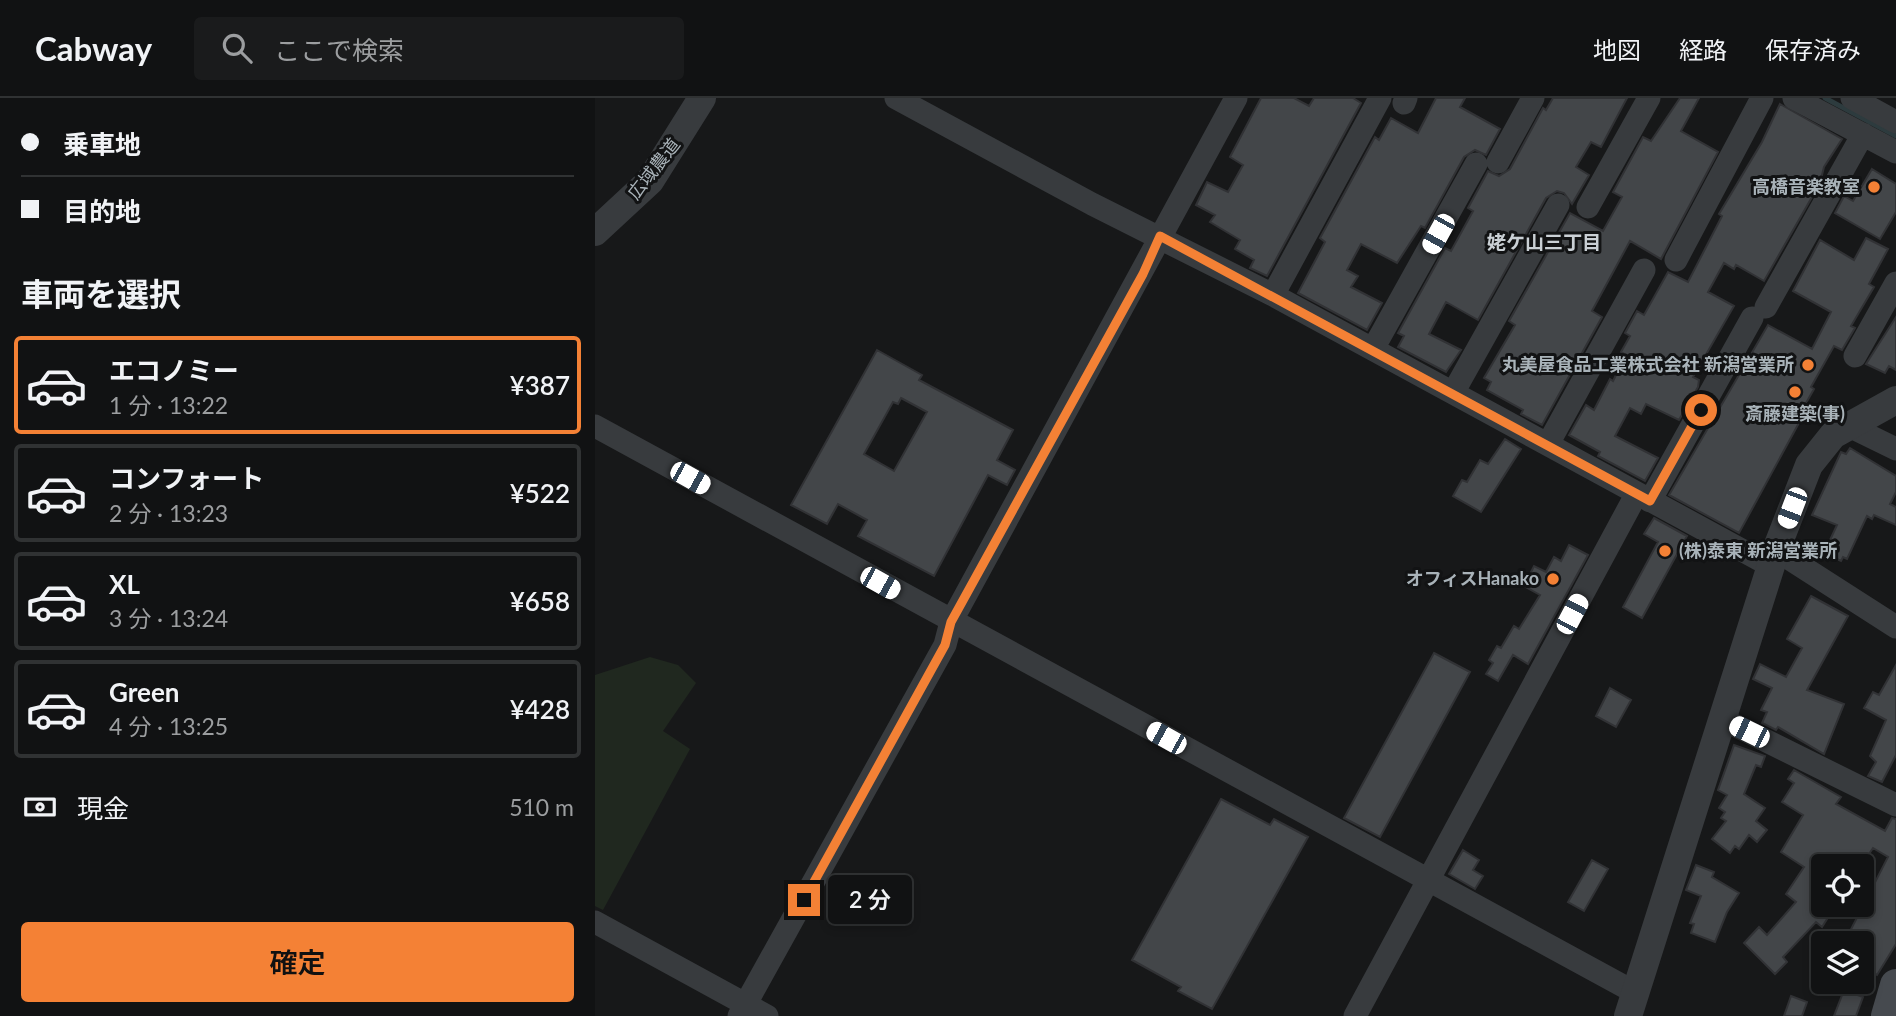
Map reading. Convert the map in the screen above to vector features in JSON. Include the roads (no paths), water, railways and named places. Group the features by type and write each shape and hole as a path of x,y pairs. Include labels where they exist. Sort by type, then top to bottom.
{"main road":[{"path":"1887,1016 1896,985"}],"street":[{"name":"広域農道","path":"595,232 650,181 702,98"},
{"path":"896,98 1092,204 1273,295 1644,497 1826,585 1896,627"},
{"path":"742,1010 945,645 951,622 1143,274 1160,236 1236,98"},
{"path":"1273,295 1380,98"},
{"path":"1373,349 1487,163 1533,98"},
{"path":"1588,207 1649,98"},
{"path":"1676,260 1762,98"},
{"path":"1794,98 1896,152"},
{"path":"1852,98 1896,122"},
{"path":"1355,1016 1644,497 1759,313 1863,134"},
{"path":"1453,393 1558,205"},
{"path":"1548,444 1644,270"},
{"path":"1855,356 1896,283"},
{"path":"595,426 951,622 1429,879 1632,1004 1774,558 1809,465 1833,435 1896,400"},
{"path":"1849,426 1896,449"},
{"path":"1724,720 1896,805"},
{"path":"595,922 742,1010 767,1016"}],"waterway":[{"path":"1825,98 1896,136"}],"place":[{"name":"高橋音楽教室","path":"1874,187"},
{"name":"丸美屋食品工業株式会社 新潟営業所","path":"1808,365"},
{"name":"斎藤建築(事)","path":"1795,392"},
{"name":"(株)泰東 新潟営業所","path":"1665,551"},
{"name":"オフィスHanako","path":"1553,579"}],"district":[{"name":"姥ケ山三丁目","path":"1544,242"}]}
